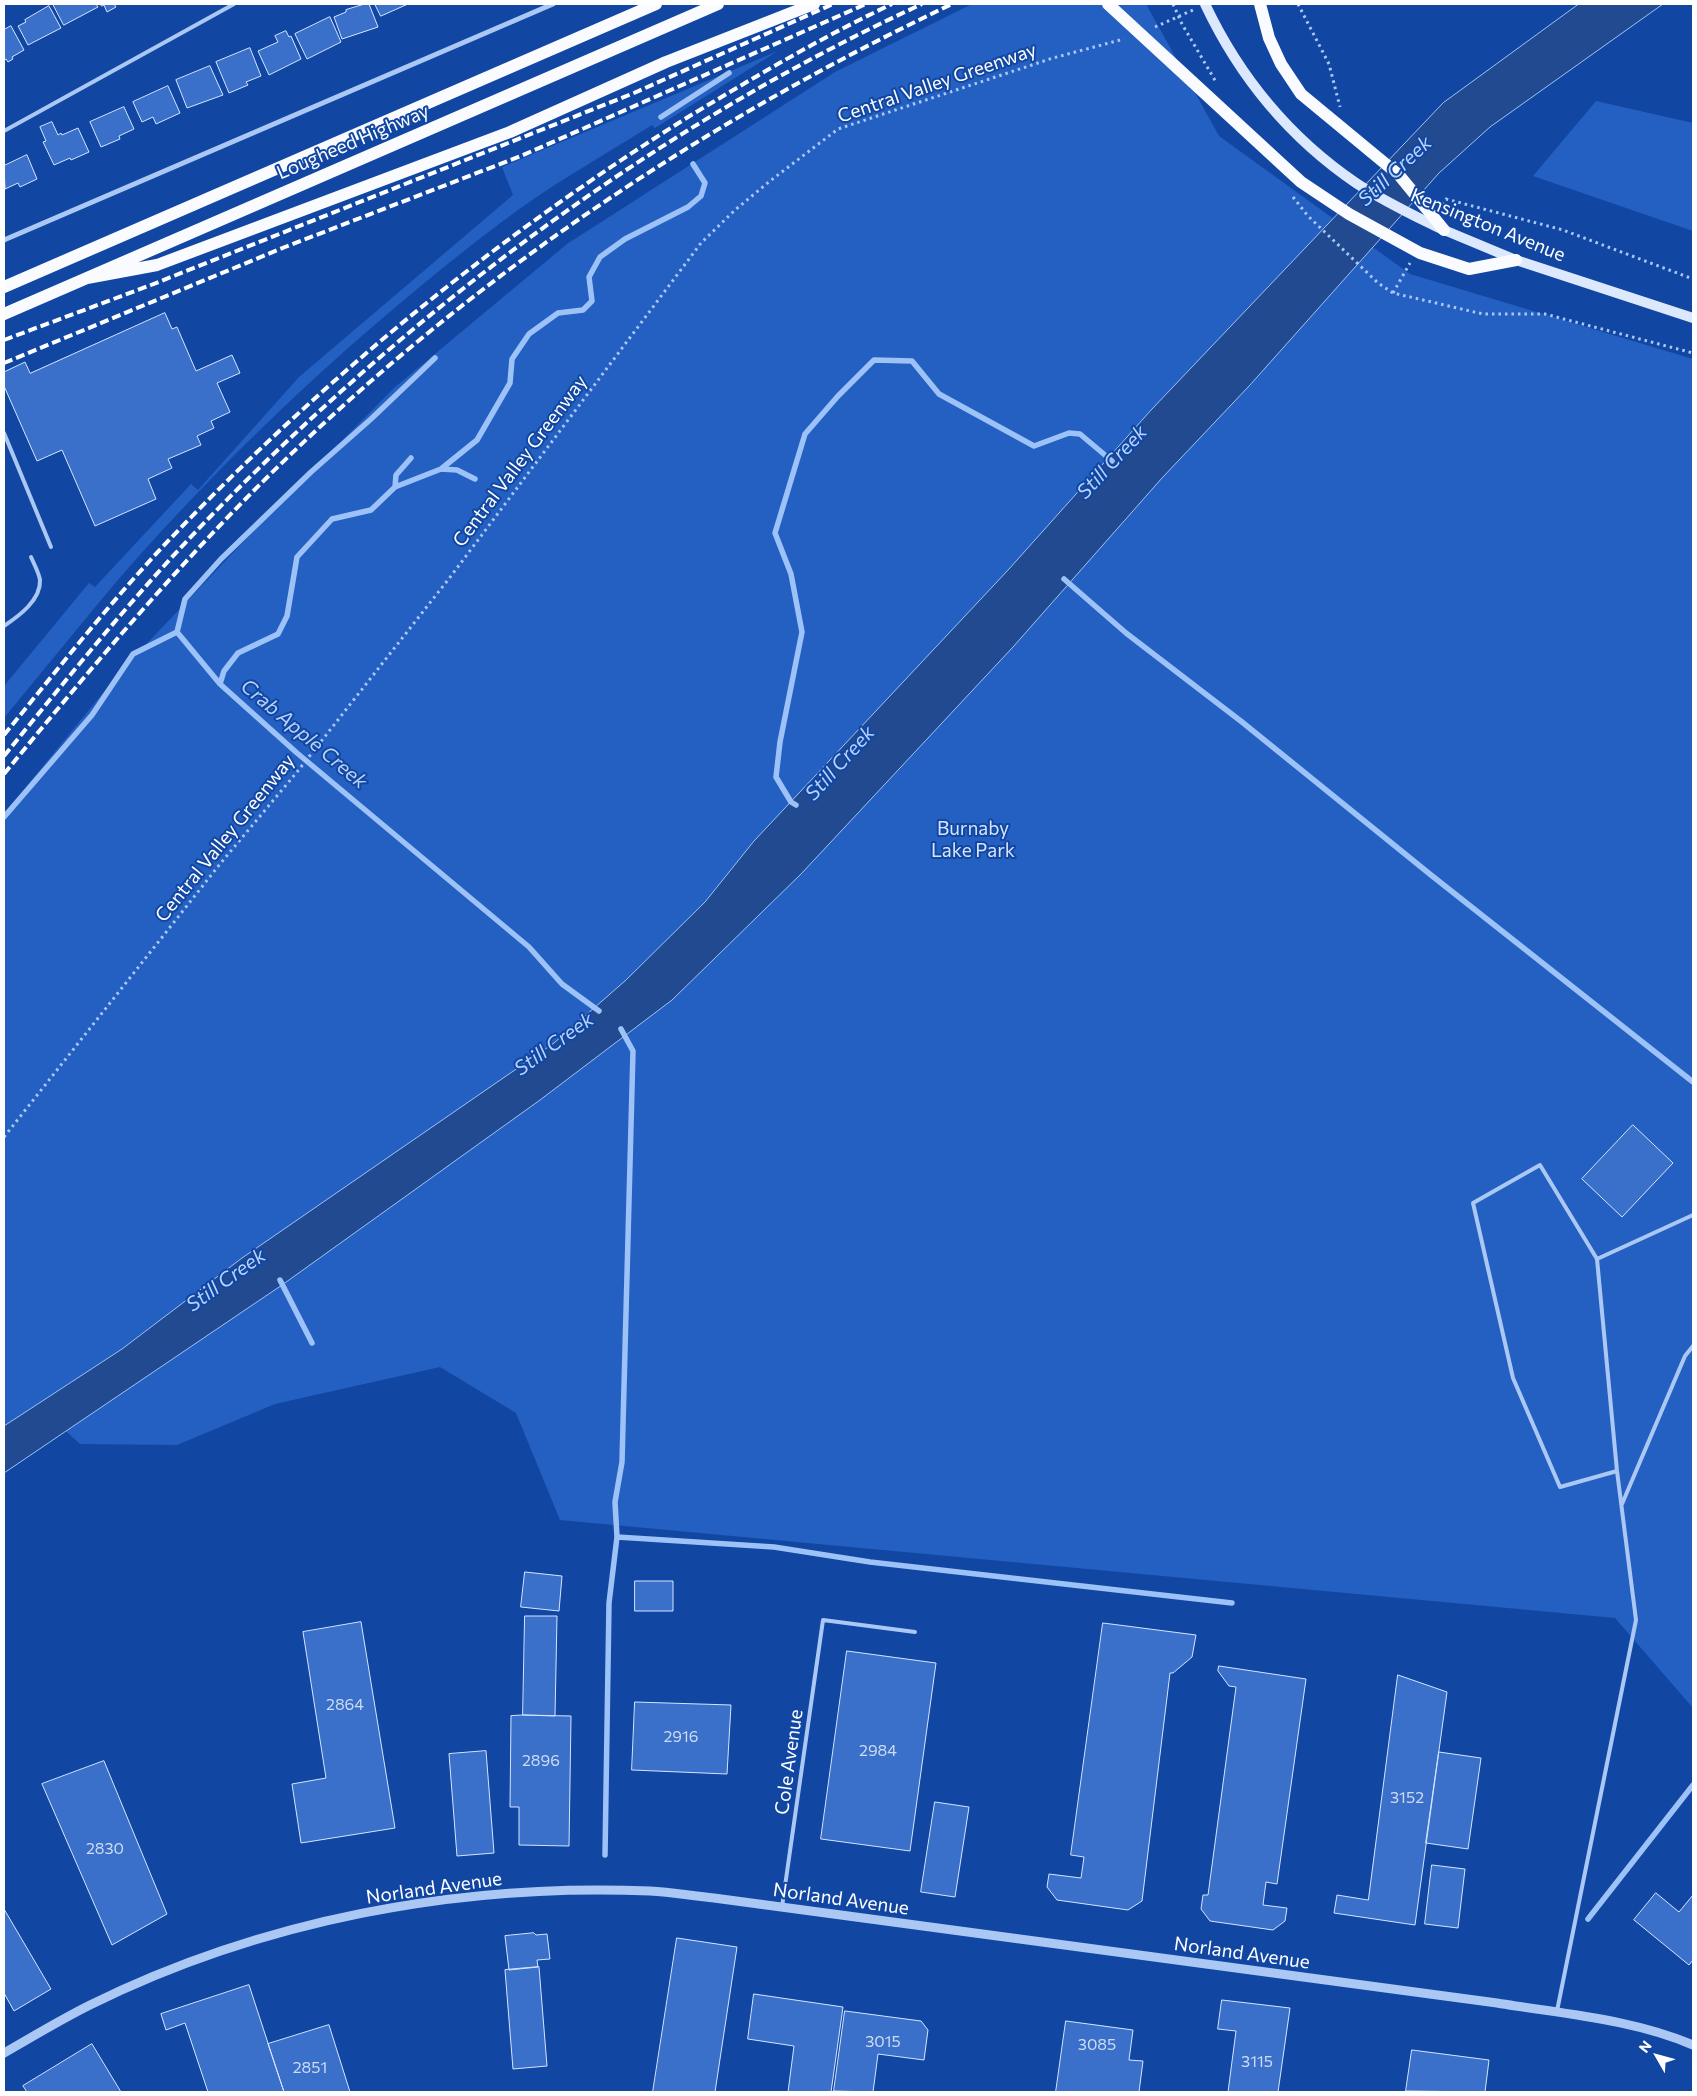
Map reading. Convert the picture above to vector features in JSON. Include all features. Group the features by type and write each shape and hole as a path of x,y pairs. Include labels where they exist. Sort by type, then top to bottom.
{"main road":[{"name":"Lougheed Highway","path":"4,287 656,4"},
{"name":"Lougheed Highway","path":"4,314 718,4"},
{"path":"87,278 157,265 510,132 666,62 814,4"},
{"path":"1108,4 1300,182 1349,214 1420,253 1469,268 1516,260"},
{"path":"1260,4 1269,38 1281,64 1301,94 1399,175 1444,230"},
{"name":"Kensington Avenue","path":"1202,6 1257,90 1283,121 1310,148 1356,183 1395,206 1444,230 1516,260 1693,318"}],"street":[{"path":"4,240 553,4"},
{"name":"Norland Avenue","path":"4,2053 89,2006 209,1956 302,1927 390,1908 463,1898 575,1891 651,1891 1497,2003 1608,2020 1651,2030 1693,2045"}],"lane":[{"path":"4,131 234,4"},
{"path":"4,433 51,547"},
{"path":"4,626 19,616 36,597 40,580 31,557"},
{"path":"1556,2013 1636,1620 1616,1471 1597,1259 1540,1165 1473,1203 1513,1378 1560,1487 1616,1471"},
{"path":"1597,1259 1693,1215"},
{"path":"1621,1506 1685,1356 1693,1346"},
{"name":"Cole Avenue","path":"782,1907 823,1620 915,1632"}],"path":[{"path":"1146,30 1202,6"},
{"name":"Central Valley Greenway","path":"4,1138 220,864 297,772 451,576 701,244 735,210 803,154 838,130 1053,58 1111,44 1129,37"},
{"path":"1441,208 1446,199 1531,220 1563,230 1693,279"},
{"path":"1308,216 1378,284 1393,293 1483,314 1545,314 1693,353"},
{"path":"1393,293 1412,259"}],"green space":[{"name":"Burnaby Lake Park","path":"972,4 1146,4 1219,136 1410,274 1693,359 1693,1708 1615,1618 560,1520 516,1413 440,1367 275,1404 177,1445 80,1444 47,1414 4,1444 4,814 120,672 263,521 394,388 567,244 835,72"},
{"path":"778,51 655,128 652,125 536,197 499,224 397,306 299,393 160,532 4,718 4,686 89,583 95,587 191,484 198,490 299,377 513,195 502,167"},
{"path":"1596,101 1693,123 1693,231 1533,176"}],"water":[{"name":"Still Creek","path":"1579,4 1663,4 1490,127 1439,173 1250,385 1162,478 1013,647 801,874 672,1000 540,1100 282,1285 4,1473 4,1426 122,1349 242,1258 554,1043 626,980 705,902 754,841 1009,569 1152,409 1443,103"}],"building":[{"path":"53,4 96,4 98,7 64,25"},
{"path":"100,4 114,4 116,7 107,12 104,5"},
{"path":"369,4 378,27 342,39 334,17 346,12 346,10"},
{"path":"375,4 408,4 381,16"},
{"path":"49,6 61,28 28,45 18,26"},
{"path":"330,17 341,42 307,59 295,34"},
{"path":"11,26 24,50 12,57 13,59 8,62 6,59 4,60 4,30"},
{"path":"286,31 289,37 291,36 301,59 269,75 258,51 278,42 275,36"},
{"path":"250,48 261,76 246,82 248,85 229,93 216,62"},
{"path":"210,66 223,95 187,108 176,80"},
{"path":"168,86 180,113 156,124 153,117 142,122 133,102"},
{"path":"124,107 134,129 119,136 120,139 101,147 90,122"},
{"path":"52,122 58,135 78,128 89,152 54,165 43,142 46,141 40,127"},
{"path":"27,155 37,179 20,187 18,183 5,189 4,166"},
{"path":"165,313 172,329 177,327 196,371 232,355 240,373 217,383 230,412 211,421 214,428 197,436 201,445 168,459 172,468 148,479 156,499 95,526 62,450 37,461 4,386 4,372 25,362 30,373"},
{"path":"1633,1125 1673,1163 1622,1217 1582,1179"},
{"path":"525,1572 562,1576 559,1611 521,1607"},
{"path":"635,1581 673,1581 673,1611 635,1611"},
{"path":"525,1616 557,1616 555,1716 523,1715"},
{"path":"361,1622 395,1828 301,1843 292,1784 326,1778 303,1632"},
{"path":"1103,1623 1196,1635 1192,1657 1173,1673 1170,1673 1142,1901 1128,1910 1057,1900 1047,1887 1049,1874 1081,1878 1084,1857 1071,1855"},
{"path":"847,1651 936,1663 910,1851 821,1839"},
{"path":"1219,1666 1306,1679 1277,1884 1266,1882 1263,1905 1287,1908 1285,1921 1273,1930 1210,1921 1201,1909 1203,1895 1208,1895 1236,1687 1229,1686 1218,1671"},
{"path":"1398,1675 1447,1692 1415,1925 1334,1913 1337,1895 1368,1900"},
{"path":"635,1702 731,1705 727,1774 632,1770"},
{"path":"511,1716 571,1716 569,1846 519,1845 519,1807 510,1807"},
{"path":"486,1751 494,1853 457,1856 449,1754"},
{"path":"1439,1752 1481,1758 1468,1849 1426,1843"},
{"path":"104,1761 167,1914 112,1945 42,1784"},
{"path":"935,1802 969,1807 955,1897 921,1892"},
{"path":"1432,1865 1465,1869 1458,1928 1425,1924"},
{"path":"1656,1893 1679,1912 1693,1895 1693,1960 1689,1965 1634,1920"},
{"path":"4,1909 51,1989 14,2011 4,1993"},
{"path":"534,1933 536,1935 547,1934 550,1959 537,1960 538,1967 509,1970 505,1936"},
{"path":"677,1938 737,1947 715,2092 653,2092"},
{"path":"539,1967 547,2066 513,2069 505,1970"},
{"path":"249,1985 284,2092 208,2092 185,2023 166,2030 161,2014"},
{"path":"754,1994 843,2007 831,2092 788,2092 794,2046 748,2039"},
{"path":"1222,2000 1290,2008 1278,2092 1228,2092 1236,2031 1218,2029"},
{"path":"845,2011 921,2021 928,2030 924,2060 878,2054 873,2092 834,2091"},
{"path":"1066,2021 1133,2030 1129,2060 1143,2061 1139,2092 1056,2092"},
{"path":"329,2025 350,2092 284,2092 268,2044"},
{"path":"92,2044 121,2092 27,2092 23,2086"},
{"path":"1412,2050 1489,2060 1485,2092 1406,2091"}],"waterway":[{"name":"Crab Apple Creek","path":"661,117 729,73"},
{"name":"Crab Apple Creek","path":"599,1011 562,984 529,947 297,753 220,684 224,671 238,653 278,634 287,616 297,557 332,519 371,510 395,487 441,469 477,440 510,383 512,359 529,334 558,313 583,310 592,301 589,277 600,257 625,239 688,207 701,196 705,183 693,164"},
{"path":"4,817 92,715 133,654 177,632 185,599 221,559 311,472 371,419 435,358"},
{"name":"Still Creek","path":"796,805 791,802 776,777 780,742 802,632 791,574 775,533 805,434 838,396 874,360 912,361 939,394 1034,446 1069,433 1080,434 1112,461"},
{"path":"395,487 396,475 411,458"},
{"path":"441,469 457,470 475,479"},
{"path":"1064,579 1126,633 1242,722 1431,875 1693,1082"},
{"path":"177,632 220,684"},
{"path":"605,1855 609,1603 617,1537 615,1502 622,1462 633,1051 621,1029"},
{"path":"280,1280 312,1343"},
{"path":"617,1537 774,1547 870,1562 1232,1603"},
{"path":"1588,1919 1693,1785"}],"railway":[{"path":"4,340 151,285 634,93 833,4"},
{"path":"4,363 285,247 521,156 866,4"},
{"path":"4,735 106,611 170,539 229,479 291,421 353,364 418,310 552,208 693,114 841,29 892,4"},
{"path":"4,756 78,665 181,547 208,519 368,367 454,296 542,229 633,166 727,107 823,53 922,4"},
{"path":"4,774 107,651 214,532 289,456 363,388 441,323 520,261 602,203 686,149 773,97 861,49 952,4"}]}
